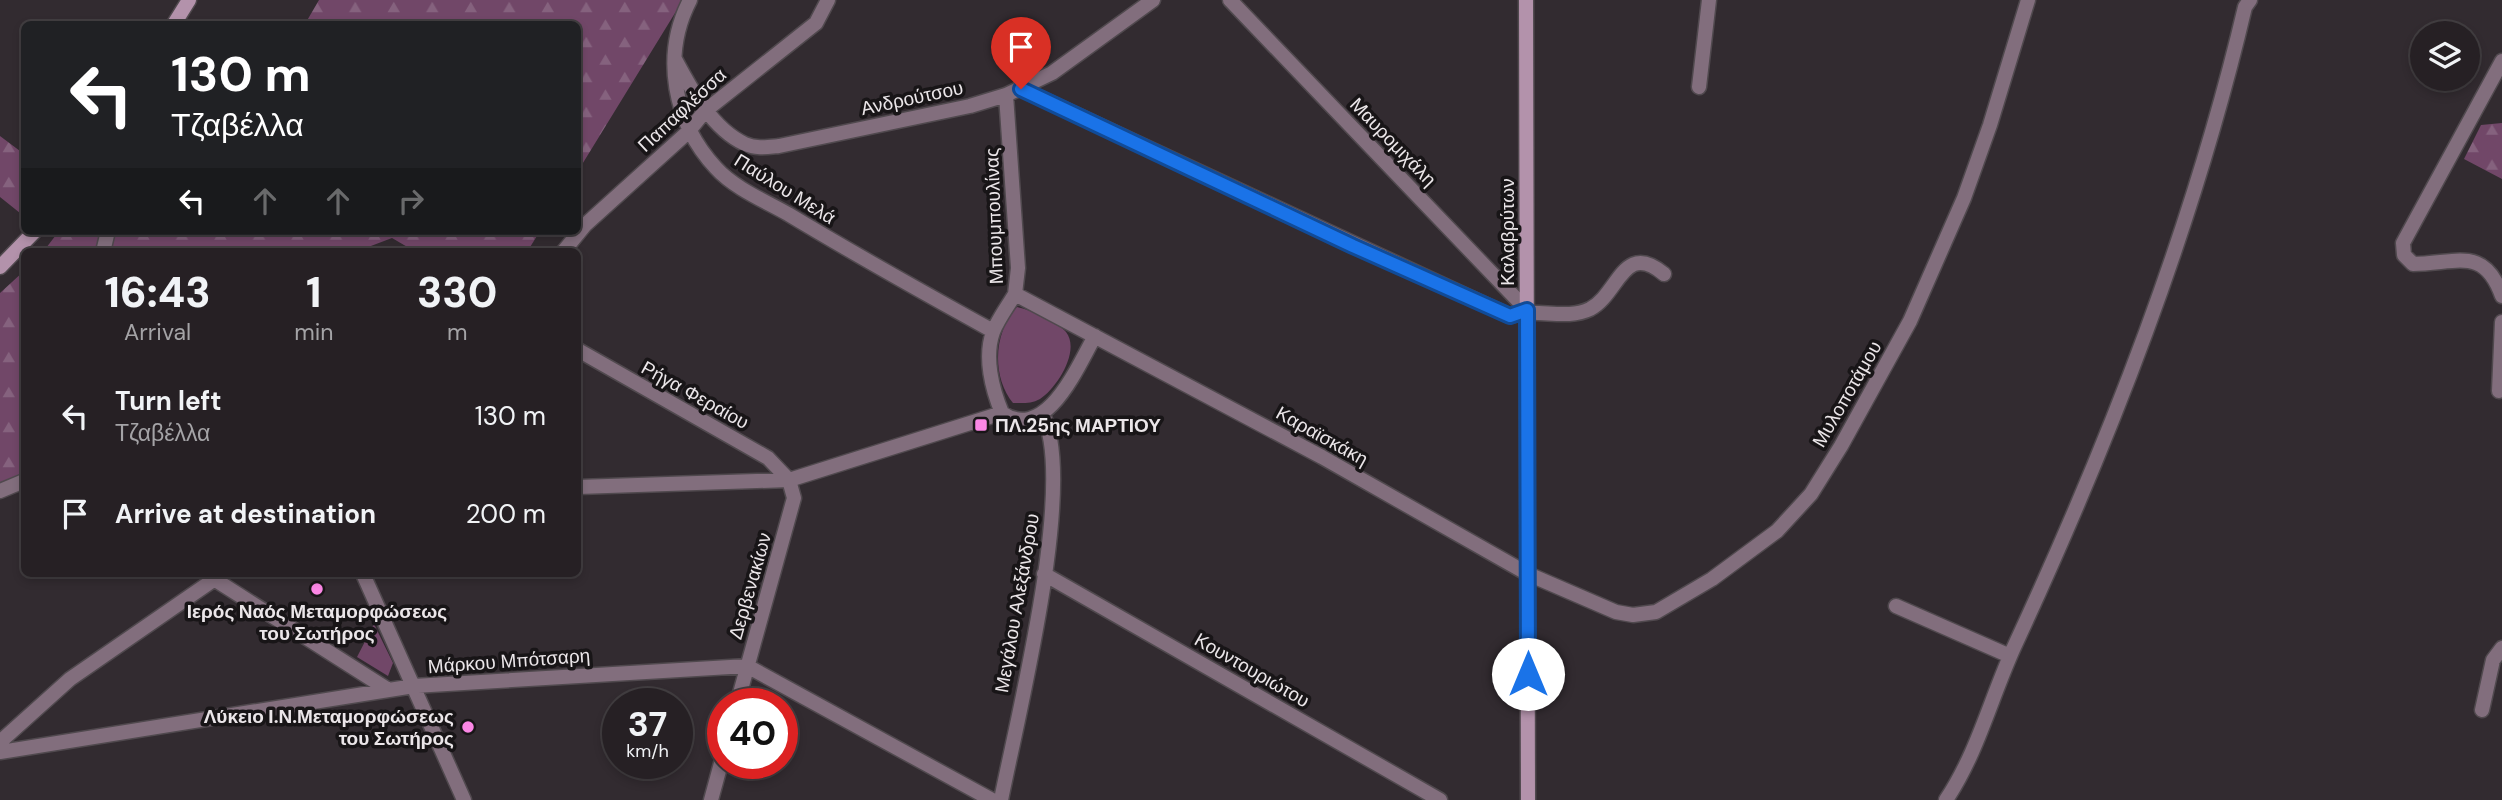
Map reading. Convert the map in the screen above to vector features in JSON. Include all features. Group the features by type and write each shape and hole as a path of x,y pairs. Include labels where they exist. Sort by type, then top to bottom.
{"street":[{"path":"176,21 189,0"},
{"name":"Παύλου Μελά","path":"690,0 682,18 675,59 681,115 688,132 717,169 876,267 993,331"},
{"name":"Παπαφλέσσα","path":"581,230 688,132 705,111 816,23 828,0"},
{"name":"Ανδρούτσου","path":"675,59 705,111 738,140 759,147 811,140 970,106 1006,95 1052,73 1153,0"},
{"name":"Μαυρομιχάλη","path":"1230,0 1527,310"},
{"name":"Καλαβρύτων","path":"1525,0 1528,800"},
{"path":"1699,88 1709,0"},
{"name":"Μυλοποτάμου","path":"1528,574 1616,612 1633,615 1656,612 1702,586 1777,531 1811,494 1877,384 1910,321 1964,198 1994,113 2028,0"},
{"path":"1946,800 1975,746 2010,656 2075,515 2138,354 2225,91 2245,7 2250,0"},
{"path":"2502,61 2403,243 2403,255 2413,264 2457,259 2479,262 2495,276 2502,296"},
{"path":"1021,89 1353,246 1510,316 1527,310 1581,313 1603,299 1630,265 1642,262 1654,265 1664,274"},
{"name":"Μπουμπουλίνας","path":"1006,95 1018,268 1015,294"},
{"path":"0,267 31,235"},
{"path":"1002,413 992,383 993,331 1015,294"},
{"name":"Καραϊσκάκη","path":"1015,294 1322,457 1528,574"},
{"path":"2499,391 2502,322"},
{"path":"581,487 789,480 1002,413 1017,418 1042,413 1059,398 1095,336"},
{"name":"Ρήγα Φεραίου","path":"581,352 768,458 789,480"},
{"name":"Μεγάλου Αλεξάνδρου","path":"1001,800 1044,574 1052,515 1052,439 1042,413"},
{"name":"Δερβενακίων","path":"741,688 794,498 789,480"},
{"path":"0,491 21,482"},
{"name":"Κουντουριώτου","path":"1044,574 1440,800"},
{"path":"0,742 70,679 218,577 387,689"},
{"path":"364,577 464,800"},
{"path":"1896,606 2010,656"},
{"path":"2482,710 2493,660 2502,648"},
{"path":"747,666 992,800"},
{"name":"Μάρκου Μπότσαρη","path":"0,752 387,689 747,666"},
{"path":"711,800 717,779"}],"green space":[{"path":"319,0 683,0 581,166 581,21 307,21"},
{"path":"2502,123 2502,179 2464,159 2481,125"},
{"path":"0,136 21,152 21,212 0,197"},
{"path":"56,235 538,235 529,248 409,248 392,238 366,248 46,248"},
{"path":"21,274 21,475 0,484 0,293"},
{"path":"1017,307 1057,324 1066,332 1071,349 1065,369 1053,387 1040,399 1027,403 1013,403 1001,380 999,367 1000,341 1009,317"},
{"path":"374,624 393,663 388,676 357,657"}],"place":[{"name":"ΠΛ.25ης ΜΑΡΤΙΟΥ","path":"981,425"},
{"name":"Ιερός Ναός Μεταμορφώσεως του Σωτήρος","path":"317,589"},
{"name":"Λύκειο Ι.Ν.Μεταμορφώσεως του Σωτήρος","path":"468,727"}],"route":[{"path":"1021,89 1353,246 1510,316 1527,310 1528,674"}]}
